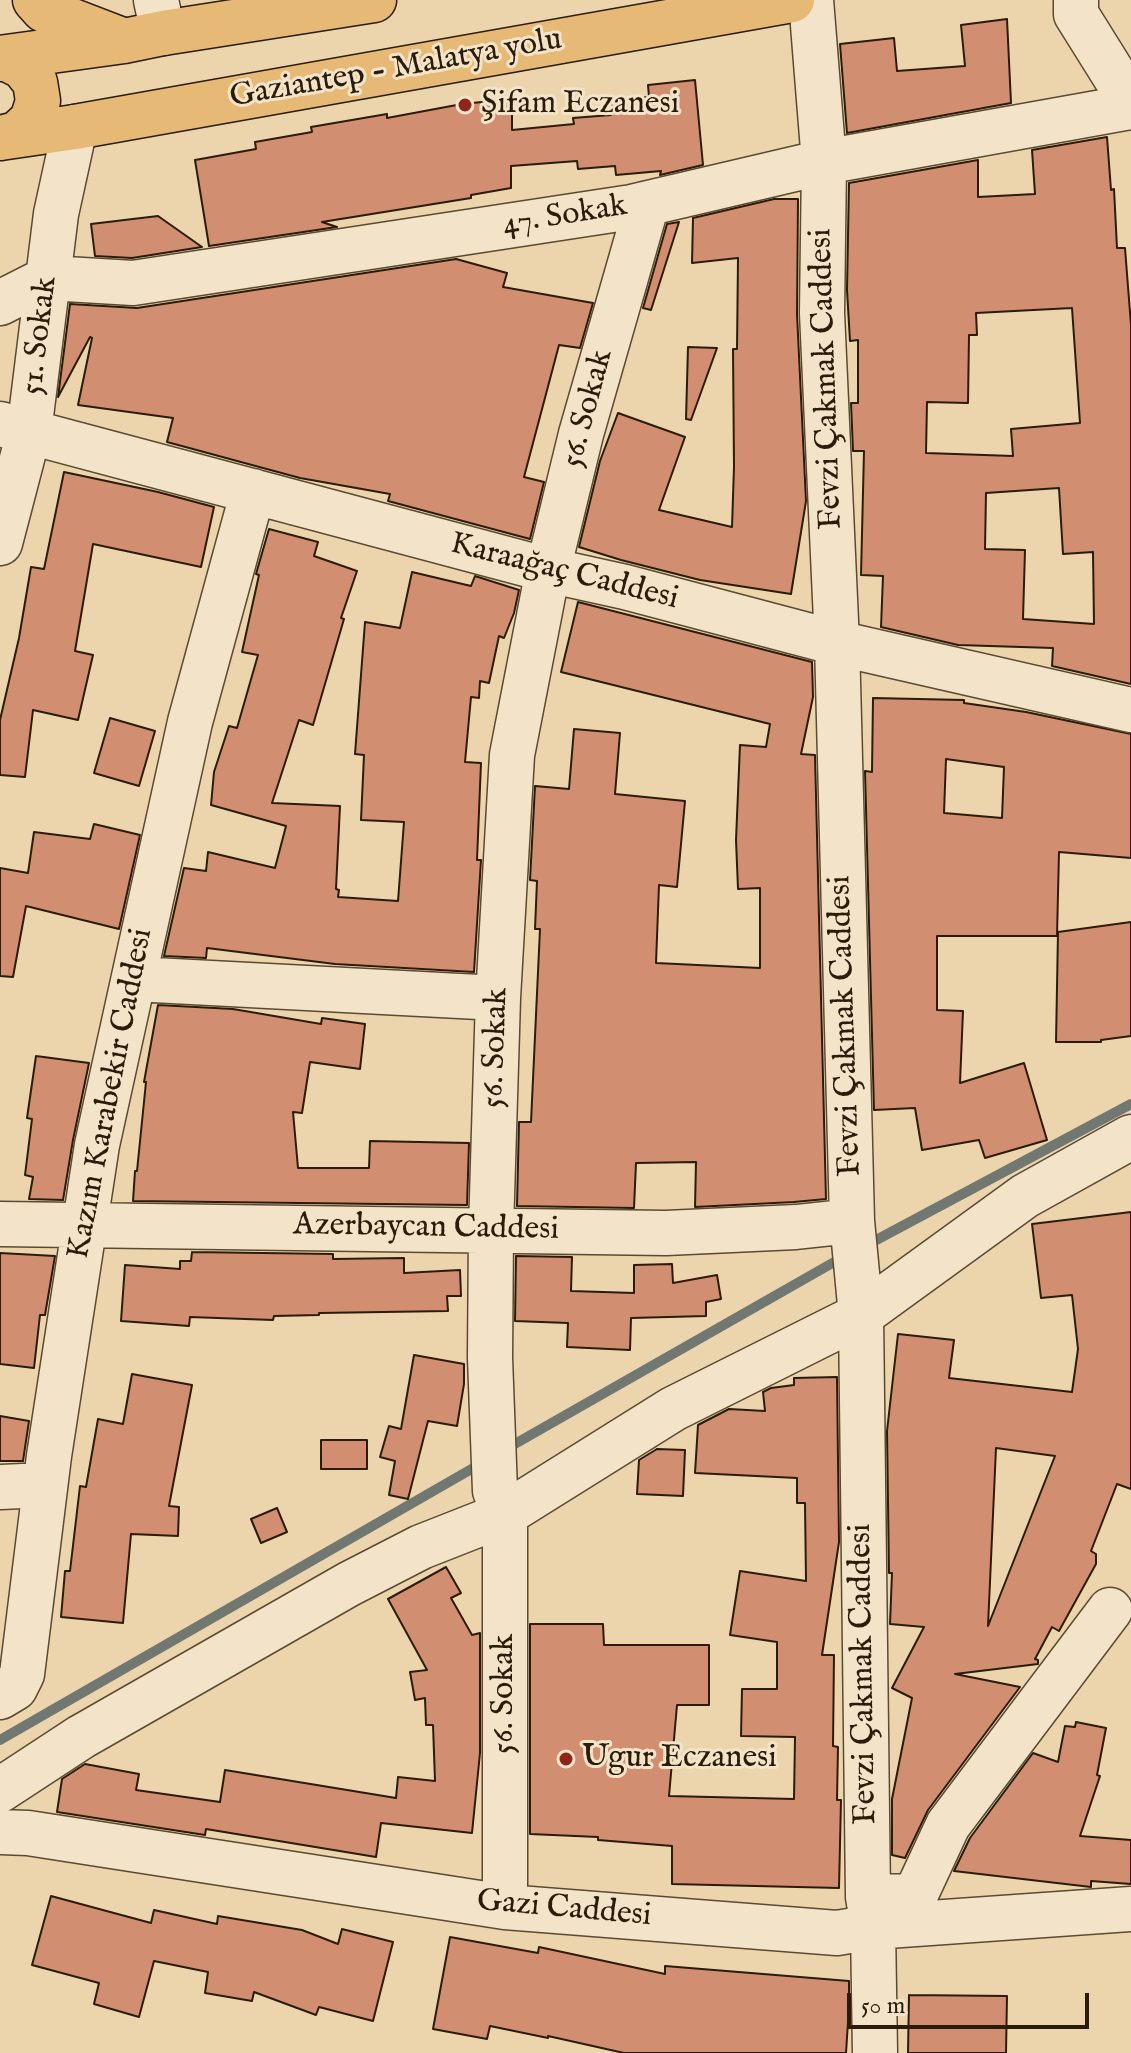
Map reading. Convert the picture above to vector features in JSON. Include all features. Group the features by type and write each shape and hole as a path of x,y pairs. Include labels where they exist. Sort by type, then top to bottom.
{"highway":[{"path":"0,138 17,134 32,120 38,101 15,63 5,0"},
{"path":"35,0 44,10 148,25"},
{"path":"15,63 148,25 374,0"},
{"name":"Gaziantep - Malatya yolu","path":"0,138 792,0"}],"street":[{"name":"Fevzi Çakmak Caddesi","path":"811,0 824,162 822,313 837,643 852,1221 860,1297 875,2053"},
{"path":"1076,0 1076,14 1131,105"},
{"name":"47. Sokak","path":"49,278 133,283 647,204 824,162 1131,105"},
{"name":"51. Sokak","path":"0,543 14,428 49,278 56,214 75,127"},
{"name":"56. Sokak","path":"505,1907 500,1503 492,1425 491,1230 498,998 512,755 548,570 581,434 647,204"},
{"path":"0,303 49,278"},
{"name":"Karaağaç Caddesi","path":"14,428 340,516 837,643 1131,710"},
{"name":"Kazım Karabekir Caddesi","path":"0,1697 15,1688 22,1674 45,1485 97,1145 190,722 253,491"},
{"path":"134,979 498,998"},
{"path":"0,1790 81,1737 349,1584 673,1409 1025,1196 1131,1137"},
{"name":"Azerbaycan Caddesi","path":"0,1224 666,1233 852,1221"},
{"path":"0,1487 45,1485"},
{"path":"870,1912 915,1896 948,1825 1110,1610"},
{"name":"Gazi Caddesi","path":"0,1832 28,1833 505,1907 837,1933 870,1912 1131,1909"}],"building":[{"path":"1007,19 1011,103 847,133 840,44 894,38 897,71 965,66 961,25"},
{"path":"695,80 703,165 660,175 661,171 616,175 615,166 578,169 577,161 511,166 511,188 471,195 471,198 322,222 337,227 209,246 195,160 256,149 255,142 312,132 311,127 512,99 512,130 574,124 573,118 611,115 610,100 649,97 648,85"},
{"path":"1107,137 1117,248 1125,248 1131,325 1131,684 1052,666 1053,648 958,645 881,627 883,576 861,575 864,451 853,451 851,403 858,403 858,340 850,341 847,290 849,183 978,160 978,197 1035,194 1032,150","holes":["1072,308 1080,423 1011,429 1013,456 926,453 927,402 968,403 969,335 977,335 976,313","1059,488 1063,554 1093,552 1094,624 1023,619 1025,550 985,549 986,493"]},
{"path":"774,199 798,199 797,314 806,501 791,594 700,580 579,547 600,461 618,413 685,437 659,510 732,527 733,349 737,349 738,258 692,263 693,218"},
{"path":"158,216 202,247 132,258 95,256 91,224"},
{"path":"679,222 651,310 643,308 667,224"},
{"path":"456,259 507,273 503,287 593,303 580,348 559,345 524,477 544,482 530,539 388,501 390,494 300,478 167,442 173,418 78,405 90,337 58,397 70,304 137,308"},
{"path":"688,347 717,348 691,420 686,419"},
{"path":"64,472 214,507 201,567 93,544 75,651 93,655 78,720 33,710 25,777 0,775 0,720 31,567 44,569"},
{"path":"269,529 318,542 314,556 357,571 341,618 344,619 313,725 299,720 272,803 340,806 338,897 398,901 404,822 361,820 364,755 355,754 365,622 400,628 412,572 471,586 475,576 519,590 504,638 499,636 489,683 480,681 479,698 471,697 465,762 481,763 477,860 481,860 474,972 335,964 207,948 206,958 164,956 184,868 206,871 208,852 275,868 286,826 211,805 214,772 229,726 237,728 258,655 242,652 259,575 256,574"},
{"path":"578,602 812,662 813,697 801,754 815,755 826,1199 695,1207 696,1162 636,1163 634,1208 517,1206 519,1122 531,1122 540,929 535,929 537,881 530,880 535,786 569,789 574,729 620,733 615,794 685,801 677,887 659,885 656,963 760,968 760,888 738,889 736,840 740,745 766,747 770,724 561,672"},
{"path":"873,698 964,700 964,703 1026,712 1131,734 1131,858 1059,852 1057,936 937,936 937,1010 963,1011 960,1083 1024,1063 1047,1140 985,1158 979,1140 922,1150 915,1108 874,1110 865,771 872,772","holes":["946,759 1004,767 1002,818 944,813"]},
{"path":"110,718 155,731 139,786 94,773"},
{"path":"94,824 140,835 119,929 26,906 13,977 0,976 0,868 28,873 34,832 90,839"},
{"path":"1131,922 1131,1036 1101,1042 1056,1042 1058,932"},
{"path":"158,1005 233,1009 321,1024 322,1018 365,1024 360,1069 310,1062 302,1113 293,1112 298,1168 369,1168 370,1141 469,1143 467,1205 133,1201 144,1082"},
{"path":"36,1056 89,1063 63,1200 29,1199 33,1177 25,1175 32,1119 27,1118"},
{"path":"1131,1212 1131,1489 1117,1484 1091,1551 1096,1554 1096,1564 1059,1631 1052,1627 1035,1659 1038,1664 955,1674 1020,1687 928,1810 905,1858 892,1855 892,1799 912,1698 892,1688 924,1627 890,1624 892,1573 889,1573 887,1431 898,1334 954,1340 949,1378 1072,1392 1078,1349 1072,1295 1041,1298 1032,1224","holes":["996,1448 1055,1456 988,1626"]},
{"path":"192,1252 333,1254 333,1259 404,1258 404,1273 460,1270 461,1296 447,1296 448,1311 319,1313 274,1316 273,1320 190,1317 189,1326 121,1321 125,1265 180,1269 180,1261 191,1261"},
{"path":"0,1253 55,1256 45,1315 40,1315 34,1368 0,1364"},
{"path":"516,1256 572,1257 571,1291 634,1293 634,1265 672,1264 673,1283 717,1275 721,1299 706,1302 706,1316 631,1318 630,1350 567,1347 568,1323 515,1321"},
{"path":"414,1355 464,1364 464,1384 457,1426 428,1421 408,1499 389,1495 395,1461 380,1457 389,1426 401,1429"},
{"path":"132,1374 192,1385 169,1506 179,1507 178,1536 131,1534 123,1623 61,1617 65,1571 70,1571 80,1486 86,1487 98,1419 123,1424"},
{"path":"837,1377 839,1542 822,1655 834,1655 833,1746 838,1747 837,1800 841,1800 839,1888 672,1884 672,1846 598,1840 598,1837 530,1834 530,1624 603,1624 604,1645 709,1645 709,1705 677,1705 669,1796 794,1799 795,1737 741,1736 742,1689 777,1689 777,1642 730,1635 740,1571 806,1581 805,1503 797,1503 797,1478 695,1473 698,1425 729,1409 765,1411 763,1392 794,1385 794,1378"},
{"path":"0,1416 29,1421 23,1461 0,1461"},
{"path":"321,1440 367,1440 367,1469 321,1469"},
{"path":"657,1449 685,1450 683,1496 637,1494 639,1460"},
{"path":"277,1508 287,1532 261,1543 251,1519"},
{"path":"446,1567 461,1593 451,1598 472,1635 480,1633 480,1753 472,1833 381,1823 376,1857 206,1829 205,1835 57,1812 62,1779 85,1764 139,1774 136,1790 220,1802 225,1770 396,1798 398,1777 435,1781 433,1725 426,1725 425,1698 415,1700 410,1672 427,1670 388,1599"},
{"path":"1076,1722 1106,1728 1097,1775 1100,1776 1080,1836 1131,1840 1131,1884 1091,1881 1091,1887 954,1871 970,1838 1033,1753 1058,1762 1065,1726 1075,1727"},
{"path":"51,1896 151,1923 154,1910 217,1924 218,1916 302,1930 338,1944 342,1929 393,1942 373,2021 319,2007 316,2015 254,1992 252,2001 205,1993 208,1972 154,1961 139,2017 94,2004 99,1983 32,1965"},
{"path":"450,1937 538,1953 539,1947 665,1974 665,1966 849,1981 846,2053 624,2053 490,2026 487,2039 433,2029"},
{"path":"909,1995 1007,1996 1006,2053 908,2053"}],"waterway":[{"path":"865,1246 1131,1104"},
{"path":"506,1449 843,1257"},
{"path":"0,1740 482,1463"}],"place":[{"name":"Şifam Eczanesi","path":"465,105"},
{"name":"Ugur Eczanesi","path":"566,1759"}]}
